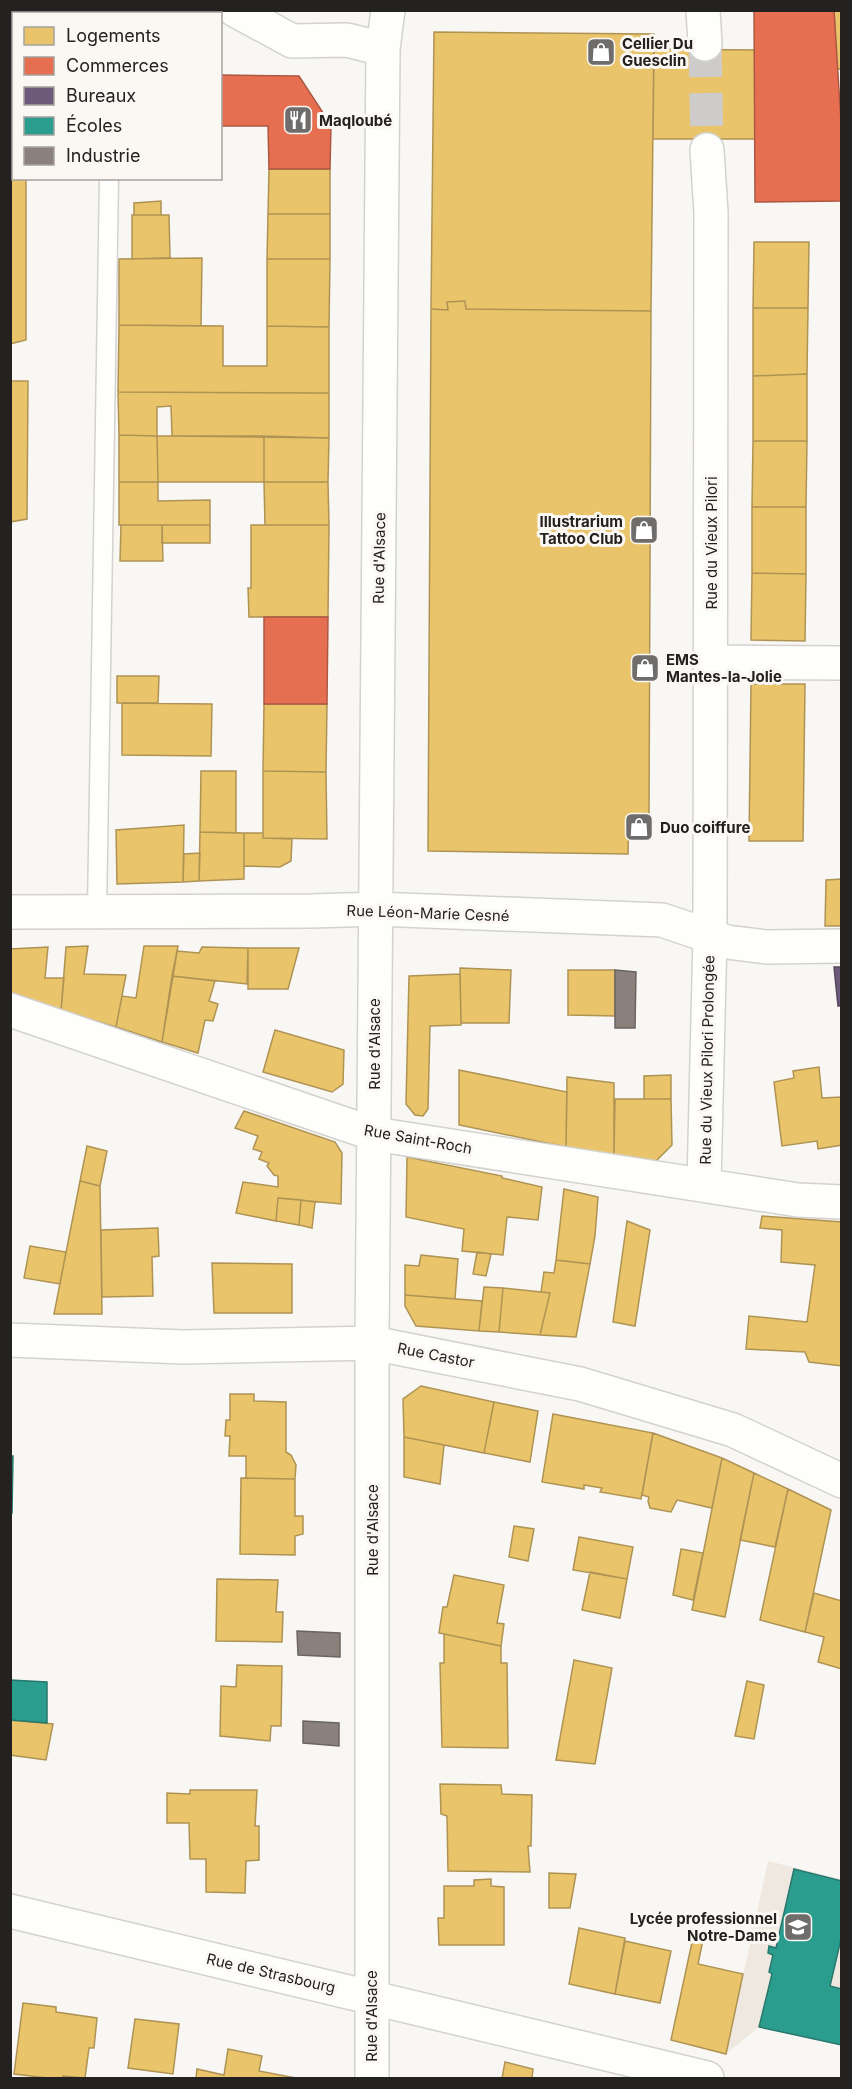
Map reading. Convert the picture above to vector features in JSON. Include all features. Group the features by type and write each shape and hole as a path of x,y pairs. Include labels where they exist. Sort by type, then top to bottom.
{"street":[{"path":"235,10 292,41 347,40 383,49"},
{"name":"Rue d'Alsace","path":"372,2079 372,1343 383,49 388,10"},
{"path":"703,10 705,44"},
{"name":"Rue du Vieux Pilori","path":"707,150 711,213 712,662 719,939"},
{"path":"712,662 842,663"},
{"name":"Rue Léon-Marie Cesné","path":"10,912 376,909 662,920 719,939 766,947 842,946"},
{"name":"Rue du Vieux Pilori Prolongée","path":"704,1184 719,939"},
{"name":"Rue Saint-Roch","path":"10,1010 374,1134 798,1200 842,1202"},
{"name":"Rue Castor","path":"10,1340 183,1347 372,1343 591,1387 733,1430 842,1481"},
{"name":"Rue de Strasbourg","path":"10,1911 404,2004 707,2079"}],"lane":[{"path":"97,912 110,180"}],"shaded area":[{"name":"Lycée professionnel Notre-Dame","path":"768,1861 841,1879 841,2045 759,2027 726,2054"}],"building: Logements":[{"path":"834,10 842,10 842,69 837,69"},
{"path":"434,32 654,34 651,311 466,309 465,301 447,302 448,310 431,309"},
{"path":"654,49 755,50 755,139 653,139"},
{"path":"10,72 12,72 12,180 26,180 26,340 10,344"},
{"path":"842,93 842,138 840,138 839,94"},
{"path":"269,169 330,169 330,214 268,214"},
{"path":"161,201 161,215 134,215 134,203"},
{"path":"268,214 330,214 330,259 267,259"},
{"path":"132,215 169,215 170,258 132,259"},
{"path":"754,242 809,242 808,308 753,308"},
{"path":"202,258 201,326 119,325 119,259"},
{"path":"267,259 330,259 329,327 267,326"},
{"path":"465,301 466,309 651,311 649,816 629,815 628,854 428,851 431,309 448,310 447,302"},
{"path":"753,308 808,308 807,374 753,376"},
{"path":"119,325 223,326 223,366 267,366 267,326 329,327 329,393 118,392"},
{"path":"807,374 807,441 753,441 753,376"},
{"path":"10,381 28,381 27,519 10,522"},
{"path":"118,392 329,393 329,438 172,436 171,406 157,407 157,436 119,435"},
{"path":"119,435 157,436 158,482 119,482"},
{"path":"157,436 264,436 264,482 158,482"},
{"path":"264,436 329,438 328,482 264,482"},
{"path":"753,441 807,441 806,507 752,507"},
{"path":"119,482 158,482 158,501 210,500 210,525 119,525"},
{"path":"264,482 328,482 329,525 265,525"},
{"path":"752,507 806,507 806,574 752,573"},
{"path":"121,525 162,525 163,561 120,561"},
{"path":"162,525 210,525 210,543 162,543"},
{"path":"251,525 329,525 328,617 249,617"},
{"path":"752,573 806,574 805,641 751,640"},
{"path":"117,676 159,676 158,703 117,703"},
{"path":"751,684 805,684 803,841 749,841"},
{"path":"122,703 212,704 211,756 122,755"},
{"path":"264,704 327,704 326,772 263,771"},
{"path":"201,771 236,771 236,833 200,832"},
{"path":"263,771 326,772 327,839 263,838"},
{"path":"184,825 183,882 117,884 116,830"},
{"path":"200,832 244,833 244,879 199,881"},
{"path":"244,833 263,833 263,838 292,839 291,861 280,867 244,866"},
{"path":"200,853 199,881 183,882 184,854"},
{"path":"842,879 842,926 825,926 826,880"},
{"path":"88,946 84,974 126,975 116,1027 61,1011 66,947"},
{"path":"144,946 178,946 162,1042 116,1027 122,996 136,998"},
{"path":"48,947 45,978 64,978 61,1011 10,994 10,949"},
{"path":"202,947 248,948 247,984 172,976 177,951 199,953"},
{"path":"248,948 299,948 288,989 248,989"},
{"path":"460,968 511,970 509,1023 461,1023"},
{"path":"568,970 615,970 615,1016 568,1015"},
{"path":"460,974 461,1025 430,1026 428,1109 423,1116 415,1115 406,1104 409,976"},
{"path":"172,976 215,981 209,1001 218,1004 213,1021 205,1020 198,1053 162,1042"},
{"path":"275,1030 344,1050 343,1084 332,1092 263,1072"},
{"path":"819,1067 822,1098 841,1097 842,1145 818,1149 817,1141 782,1146 774,1082 794,1078 793,1071"},
{"path":"459,1070 567,1092 566,1147 459,1125"},
{"path":"671,1075 671,1099 644,1099 644,1076"},
{"path":"567,1077 614,1083 614,1156 566,1147"},
{"path":"615,1099 671,1099 672,1145 654,1163 614,1156"},
{"path":"244,1111 335,1142 342,1153 341,1204 278,1198 276,1221 236,1213 243,1182 278,1187 278,1176 274,1175 267,1166 269,1163 259,1159 262,1152 253,1149 258,1136 235,1128"},
{"path":"87,1146 107,1151 100,1186 80,1181"},
{"path":"407,1157 502,1176 502,1178 542,1187 538,1220 507,1217 503,1255 462,1251 464,1229 406,1217"},
{"path":"80,1181 100,1186 102,1314 54,1314"},
{"path":"564,1189 598,1197 590,1264 556,1260"},
{"path":"278,1198 301,1200 299,1225 276,1221"},
{"path":"301,1200 315,1202 312,1228 299,1225"},
{"path":"762,1216 842,1222 842,1366 809,1362 805,1352 746,1349 749,1316 807,1322 815,1265 781,1262 782,1230 760,1228"},
{"path":"627,1221 650,1230 635,1326 613,1322"},
{"path":"158,1228 159,1256 152,1257 153,1296 102,1297 101,1230"},
{"path":"30,1246 66,1252 60,1284 24,1278"},
{"path":"477,1252 491,1254 486,1276 473,1274"},
{"path":"421,1255 458,1259 455,1299 405,1295 405,1265 419,1266"},
{"path":"556,1260 590,1264 576,1337 540,1335 550,1293 541,1292 544,1272 554,1273"},
{"path":"212,1263 292,1264 292,1313 214,1313"},
{"path":"484,1287 503,1288 499,1332 479,1331"},
{"path":"503,1288 550,1293 540,1335 499,1332"},
{"path":"405,1295 482,1301 479,1331 416,1326 405,1306"},
{"path":"421,1386 494,1402 484,1453 404,1437 403,1399"},
{"path":"230,1394 254,1394 254,1401 286,1402 286,1452 291,1455 296,1465 295,1479 246,1478 246,1456 229,1456 230,1436 225,1436 226,1420 230,1420"},
{"path":"494,1402 538,1411 530,1462 484,1453"},
{"path":"553,1414 653,1433 641,1499 600,1492 602,1488 584,1485 584,1489 542,1482"},
{"path":"653,1433 722,1458 712,1508 677,1500 671,1512 650,1508 649,1497 642,1495"},
{"path":"404,1437 444,1445 440,1484 404,1477"},
{"path":"722,1458 754,1473 725,1617 692,1610"},
{"path":"754,1473 788,1489 775,1547 740,1540"},
{"path":"241,1478 295,1479 295,1516 303,1516 303,1534 295,1536 295,1555 240,1554"},
{"path":"788,1489 831,1510 805,1632 760,1620"},
{"path":"514,1526 534,1529 528,1561 509,1557"},
{"path":"579,1537 633,1547 627,1579 573,1570"},
{"path":"681,1549 703,1553 693,1600 673,1595"},
{"path":"590,1572 627,1579 620,1618 582,1610"},
{"path":"454,1575 504,1585 497,1623 504,1624 501,1646 439,1633 443,1607 447,1607"},
{"path":"217,1579 278,1580 276,1612 283,1612 282,1642 216,1641"},
{"path":"814,1593 842,1601 842,1669 818,1662 824,1637 805,1632"},
{"path":"444,1634 501,1646 501,1663 507,1663 508,1748 442,1747 440,1663 444,1663"},
{"path":"574,1660 612,1668 595,1764 556,1760"},
{"path":"237,1665 282,1666 281,1726 271,1726 270,1741 220,1736 221,1686 236,1687"},
{"path":"747,1681 764,1685 754,1739 735,1736"},
{"path":"10,1720 53,1724 46,1760 10,1755"},
{"path":"440,1784 501,1785 502,1794 532,1795 531,1846 528,1846 530,1872 448,1871 447,1816 441,1814"},
{"path":"190,1790 257,1790 255,1826 259,1826 259,1860 246,1861 245,1893 206,1892 206,1859 190,1859 189,1823 167,1823 167,1793 190,1794"},
{"path":"549,1873 576,1874 570,1908 549,1908"},
{"path":"491,1879 491,1886 504,1887 504,1945 439,1945 438,1918 444,1918 444,1886 474,1886 474,1880"},
{"path":"579,1928 625,1938 615,1994 569,1984"},
{"path":"694,1933 704,1935 698,1964 743,1974 726,2054 671,2040"},
{"path":"625,1941 671,1951 660,2003 615,1994"},
{"path":"23,2003 56,2007 56,2012 97,2018 94,2048 89,2048 85,2078 63,2076 62,2078 48,2078 14,2074"},
{"path":"135,2019 179,2024 173,2074 128,2068"},
{"path":"228,2049 262,2056 259,2071 296,2078 196,2078 197,2069 224,2075"},
{"path":"505,2062 533,2069 532,2078 502,2078"}],"building: Commerces":[{"path":"754,10 834,10 842,138 842,201 755,202"},
{"path":"222,75 299,76 331,125 330,169 269,169 268,126 222,126"},
{"path":"264,617 328,617 327,704 264,704"}],"building: Bureaux":[{"path":"834,967 842,967 842,1006 838,1006"}],"building: Écoles":[{"path":"10,1456 13,1456 12,1513 10,1513"},
{"path":"10,1680 47,1682 47,1723 10,1720"},
{"name":"Lycée professionnel Notre-Dame","path":"794,1869 842,1881 842,1935 830,1986 842,1989 842,2045 759,2027 772,1974 769,1972 773,1955 768,1953 769,1946 776,1948"}],"building: Industrie":[{"path":"615,970 636,972 635,1028 615,1028"},
{"path":"297,1631 340,1633 340,1657 298,1655"},
{"path":"303,1721 339,1723 339,1746 303,1743"}],"tunnel":[{"path":"705,44 707,150"}],"place":[{"name":"Cellier Du Guesclin","path":"601,52"},
{"name":"Maqloubé","path":"298,120"},
{"name":"Illustrarium Tattoo Club","path":"644,530"},
{"name":"EMS Mantes-la-Jolie","path":"645,668"},
{"name":"Duo coiffure","path":"639,827"},
{"name":"Lycée professionnel Notre-Dame","path":"798,1927"}]}
